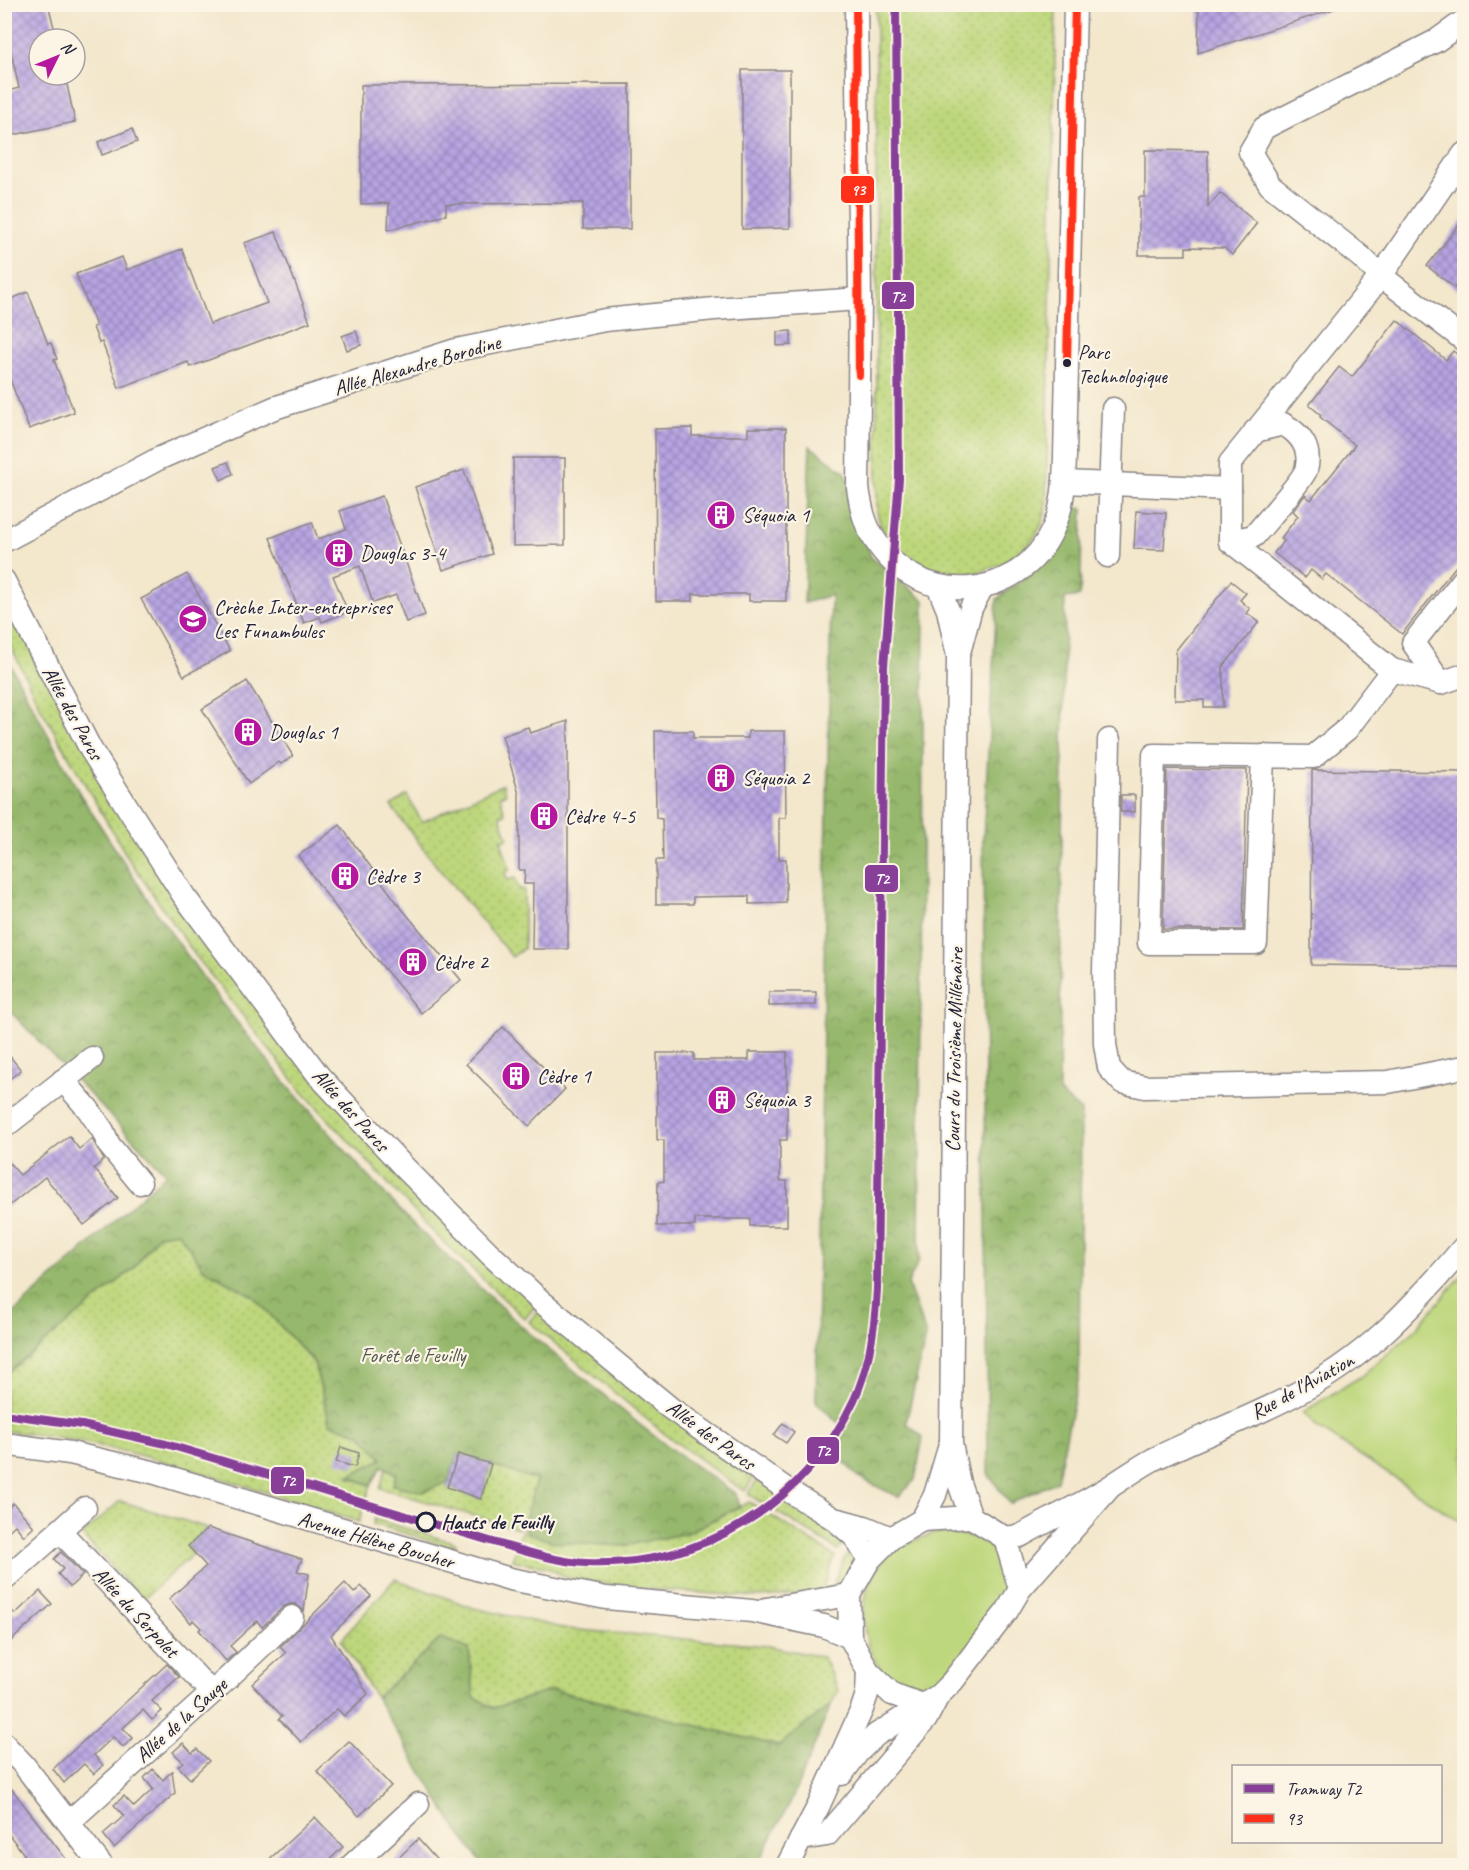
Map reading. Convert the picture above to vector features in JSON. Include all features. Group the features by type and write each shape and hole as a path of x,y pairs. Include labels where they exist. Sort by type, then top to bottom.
{"street":[{"path":"856,4 860,299 858,488 862,513 876,542 893,562 923,581 938,586 961,589 983,586 1012,576 1036,556 1052,531 1061,508 1064,482 1075,4"},
{"path":"1464,21 1436,41 1264,128 1250,152 1270,185 1361,257 1381,276 1464,340"},
{"path":"1230,541 1230,463 1381,276 1464,154"},
{"name":"Allée Alexandre Borodine","path":"4,541 158,459 274,408 456,350 605,320 714,309 860,299"},
{"path":"1108,556 1113,409"},
{"path":"1230,541 1254,536 1306,472 1305,444 1296,431 1283,424 1255,431"},
{"path":"1064,482 1230,489"},
{"path":"1230,541 1392,670 1441,683 1464,675"},
{"path":"1441,683 1413,643 1464,579"},
{"name":"Allée des Parcs","path":"4,581 91,750 184,896 319,1076 404,1167 491,1255 542,1302 670,1408 789,1491 834,1519 855,1538 869,1560"},
{"name":"Cours du Troisième Millénaire","path":"938,586 948,610 958,656 951,1444 958,1483 971,1517"},
{"name":"Cours du Troisième Millénaire","path":"958,656 969,615 983,586"},
{"path":"1263,756 1256,943 1149,943 1154,755 1263,756 1313,758 1347,729 1392,670"},
{"path":"1109,740 1104,972 1105,1044 1109,1068 1122,1082 1145,1087 1388,1082 1464,1067"},
{"path":"4,1127 92,1058"},
{"path":"63,1080 88,1109 103,1131 109,1145 140,1183"},
{"name":"Rue de l'Aviation","path":"1005,1538 1020,1536 1110,1487 1151,1460 1291,1397 1364,1351 1412,1307 1464,1247"},
{"name":"Avenue Hélène Boucher","path":"4,1444 70,1453 152,1472 510,1579 606,1598 752,1611 824,1626 850,1637"},
{"name":"Cours du Troisième Millénaire","path":"921,1520 934,1495 951,1444"},
{"name":"Rue de l'Aviation","path":"818,1807 858,1752 876,1735 931,1700 952,1682 1007,1611 1020,1589 1110,1487"},
{"path":"4,1580 85,1508"},
{"path":"801,1839 827,1835 926,1719 931,1700 892,1694 868,1671 850,1637 849,1595 869,1560 891,1538 921,1520 971,1517 1005,1538 1020,1589"},
{"name":"Allée des Parcs","path":"834,1519 865,1527 891,1538"},
{"name":"Allée du Serpolet","path":"60,1531 212,1693"},
{"name":"Avenue Hélène Boucher","path":"752,1611 849,1595"},
{"name":"Allée de la Sauge","path":"69,1822 212,1693 292,1617"},
{"name":"Rue de l'Aviation","path":"787,1866 818,1807 867,1694 868,1671"},
{"path":"4,1744 23,1764 102,1866"},
{"path":"351,1866 418,1804"}],"green space":[{"path":"876,5 1056,5 1046,505 1040,528 1030,543 1012,557 977,572 959,574 940,572 923,567 907,558 893,545 882,528 877,511"},
{"path":"810,446 845,472 871,557 924,600 919,1260 908,1284 926,1335 906,1423 923,1437 915,1480 898,1497 858,1477 834,1451 845,1429 816,1402 831,595 804,603"},
{"path":"1083,508 1080,596 1065,598 1059,1092 1081,1111 1079,1376 1057,1481 1010,1504 988,1474 983,839 997,599 1060,550 1074,509"},
{"path":"5,602 232,979 535,1306 525,1319 439,1238 301,1090 195,955 128,858 40,707 5,634"},
{"name":"Forêt de Feuilly","path":"5,655 81,796 156,912 220,1001 288,1086 415,1226 530,1334 640,1425 736,1494 740,1506 687,1533 622,1546 554,1542 527,1533 525,1520 536,1480 458,1454 448,1482 423,1492 393,1485 396,1473 382,1466 371,1485 348,1476 382,1459 361,1434 330,1423 314,1362 253,1296 204,1269 178,1232 158,1235 133,1269 5,1375 5,1321 166,1174 5,1006"},
{"path":"503,784 506,793 500,796 505,814 500,816 508,838 501,841 510,870 505,872 507,880 515,878 519,889 524,889 524,948 512,957 439,869 391,806 407,795 422,822"},
{"path":"178,1232 204,1269 253,1296 314,1363 330,1423 361,1434 383,1459 349,1477 371,1485 359,1522 228,1480 140,1455 50,1437 5,1431 5,1375 133,1269 158,1235"},
{"path":"1464,1273 1464,1524 1317,1427 1303,1412 1360,1377 1412,1333"},
{"path":"538,1310 753,1479 745,1490 666,1435 529,1322"},
{"path":"491,1464 536,1480 525,1520 518,1529 380,1488 386,1468 396,1473 393,1485 423,1492 448,1482 447,1487 481,1499"},
{"path":"758,1479 848,1537 838,1550 748,1494"},
{"path":"120,1501 208,1528 188,1546 194,1553 142,1600 82,1535"},
{"path":"749,1502 835,1556 822,1591 758,1597 632,1588 565,1577 548,1568 512,1560 521,1532 526,1526 527,1533 622,1546 687,1533"},
{"path":"374,1519 456,1543 455,1548 373,1524"},
{"path":"934,1533 958,1534 982,1539 1004,1553 1011,1580 964,1654 922,1697 891,1683 873,1658 865,1630 865,1601 874,1574 887,1557 899,1548"},
{"path":"854,1546 857,1563 844,1579 832,1588 844,1559"},
{"path":"395,1579 474,1608 567,1629 768,1646 823,1657 838,1691 831,1705 778,1746 554,1690 494,1708 474,1698 469,1650 441,1638 376,1698 341,1640"},
{"path":"441,1638 469,1649 474,1697 494,1708 554,1690 778,1746 831,1705 792,1799 757,1865 483,1865 457,1830 376,1698"}],"building":[{"path":"4,4 48,4 54,27 27,27 27,87 68,87 75,122 4,137 4,92 19,88 9,43 4,44"},
{"path":"1199,4 1340,4 1340,7 1198,53"},
{"path":"742,70 790,70 790,228 742,229"},
{"path":"630,84 630,229 583,229 583,203 446,204 446,215 388,230 389,203 361,204 361,85"},
{"path":"132,129 137,142 102,155 98,142"},
{"path":"1145,150 1208,151 1208,207 1220,193 1257,223 1232,255 1224,248 1186,247 1186,255 1139,255 1139,197 1145,197"},
{"path":"1464,218 1464,295 1427,266"},
{"path":"276,232 310,322 190,367 188,362 119,388 102,342 99,343 93,327 96,326 76,274 122,257 127,270 182,249 210,324 267,303 244,243"},
{"path":"28,292 48,344 51,343 57,359 54,360 74,412 29,429 9,377 4,379 4,302"},
{"path":"1397,320 1446,360 1453,351 1464,360 1464,556 1402,634 1326,574 1322,579 1311,570 1305,578 1274,553 1284,541 1281,538 1298,516 1293,511 1305,495 1311,500 1355,445 1320,417 1321,415 1309,405 1339,367 1352,377"},
{"path":"356,331 361,345 347,350 342,336"},
{"path":"791,331 791,345 777,346 777,332"},
{"name":"Séquoia 1","path":"692,428 692,436 748,436 748,428 786,428 786,601 749,601 749,594 693,594 693,601 656,601 655,429"},
{"path":"513,458 565,458 565,545 513,546"},
{"path":"228,462 233,474 221,480 215,467"},
{"path":"464,470 492,554 443,570 415,487"},
{"name":"Douglas 3-4","path":"382,496 425,615 406,622 396,595 373,603 360,566 333,576 348,612 322,622 320,617 304,623 270,538 312,522 318,539 346,529 340,511"},
{"path":"1136,511 1166,513 1164,550 1134,549"},
{"path":"187,574 230,651 184,676 141,599"},
{"path":"1231,581 1246,593 1240,600 1250,609 1247,613 1259,622 1223,667 1223,707 1204,707 1204,700 1175,700 1176,650"},
{"name":"Douglas 1","path":"247,681 293,756 281,764 279,762 249,784 202,709"},
{"name":"Cèdre 4-5","path":"568,721 568,949 532,949 533,884 524,884 525,870 519,870 519,794 502,736 528,727 530,733"},
{"name":"Séquoia 2","path":"655,731 693,731 693,738 748,738 748,731 785,731 786,818 779,818 779,859 786,859 786,903 749,904 749,896 693,897 693,904 656,904 656,860 663,860 662,819 656,818"},
{"path":"1167,769 1247,770 1243,930 1163,929"},
{"path":"1312,770 1464,772 1464,967 1311,965"},
{"path":"1121,795 1135,795 1135,812 1121,812"},
{"path":"340,825 398,904 461,980 421,1013 354,932 298,856"},
{"path":"769,992 816,992 816,1005 769,1006"},
{"name":"Cèdre 1","path":"503,1027 565,1089 529,1126 466,1064"},
{"path":"4,1049 21,1070 4,1083"},
{"name":"Séquoia 3","path":"749,1052 787,1052 787,1140 780,1140 780,1181 787,1181 787,1226 750,1226 750,1219 695,1219 695,1226 657,1226 658,1182 664,1181 664,1140 657,1140 657,1053 694,1053 694,1060 749,1060"},
{"path":"69,1136 79,1149 92,1139 104,1160 94,1168 118,1198 84,1225 45,1177 4,1210 4,1157 20,1175"},
{"path":"783,1423 794,1432 786,1443 774,1435"},
{"path":"341,1447 359,1453 355,1467 336,1462"},
{"path":"458,1454 491,1464 481,1499 447,1487"},
{"path":"13,1503 34,1527 24,1536 15,1525 4,1535 4,1512"},
{"path":"208,1528 302,1559 297,1571 309,1574 304,1611 296,1604 289,1604 262,1627 257,1621 230,1646 236,1652 226,1661 199,1630 201,1628 193,1620 191,1623 169,1599 206,1566 188,1546"},
{"path":"61,1552 83,1575 70,1587 58,1574 63,1569 54,1559"},
{"path":"345,1583 354,1593 361,1586 371,1596 331,1635 368,1694 344,1716 337,1709 301,1742 279,1719 282,1716 252,1684 286,1653 280,1647"},
{"path":"40,1591 52,1604 4,1647 4,1603 15,1614"},
{"path":"167,1664 179,1677 152,1701 162,1711 152,1720 143,1710 123,1728 133,1738 123,1747 113,1737 94,1755 103,1765 94,1774 84,1764 64,1783 53,1769"},
{"path":"349,1741 391,1786 359,1816 317,1771"},
{"path":"183,1743 192,1753 197,1749 209,1761 190,1779 178,1766 183,1762 173,1752"},
{"path":"153,1769 163,1780 172,1771 175,1793 114,1848 103,1834 124,1816 114,1805 124,1796 134,1807 153,1789 144,1778"},
{"path":"4,1779 66,1859 58,1866 15,1866 26,1857 4,1828"},
{"path":"315,1817 343,1847 323,1866 262,1866"},
{"path":"418,1839 442,1866 390,1866"}],"tram line":[{"name":"T2","path":"4,1414 82,1425 166,1444 538,1555 586,1563 628,1562 669,1554 708,1541 745,1522 778,1499 808,1470 833,1437 854,1400 864,1374 873,1332 877,1289 884,667 899,479 896,4"}],"transit line":[{"name":"93","path":"856,4 859,375"},
{"name":"93","path":"1067,363 1075,4"}],"place":[{"name":"Parc Technologique","path":"1067,363"},
{"name":"Séquoia 1","path":"721,515"},
{"name":"Douglas 3-4","path":"339,553"},
{"name":"Crèche Inter-entreprises Les Funambules","path":"193,619"},
{"name":"Douglas 1","path":"248,732"},
{"name":"Séquoia 2","path":"721,778"},
{"name":"Cèdre 4-5","path":"544,816"},
{"name":"Cèdre 3","path":"345,876"},
{"name":"Cèdre 2","path":"413,962"},
{"name":"Cèdre 1","path":"516,1076"},
{"name":"Séquoia 3","path":"722,1100"},
{"name":"Hauts de Feuilly","path":"426,1522"}]}
